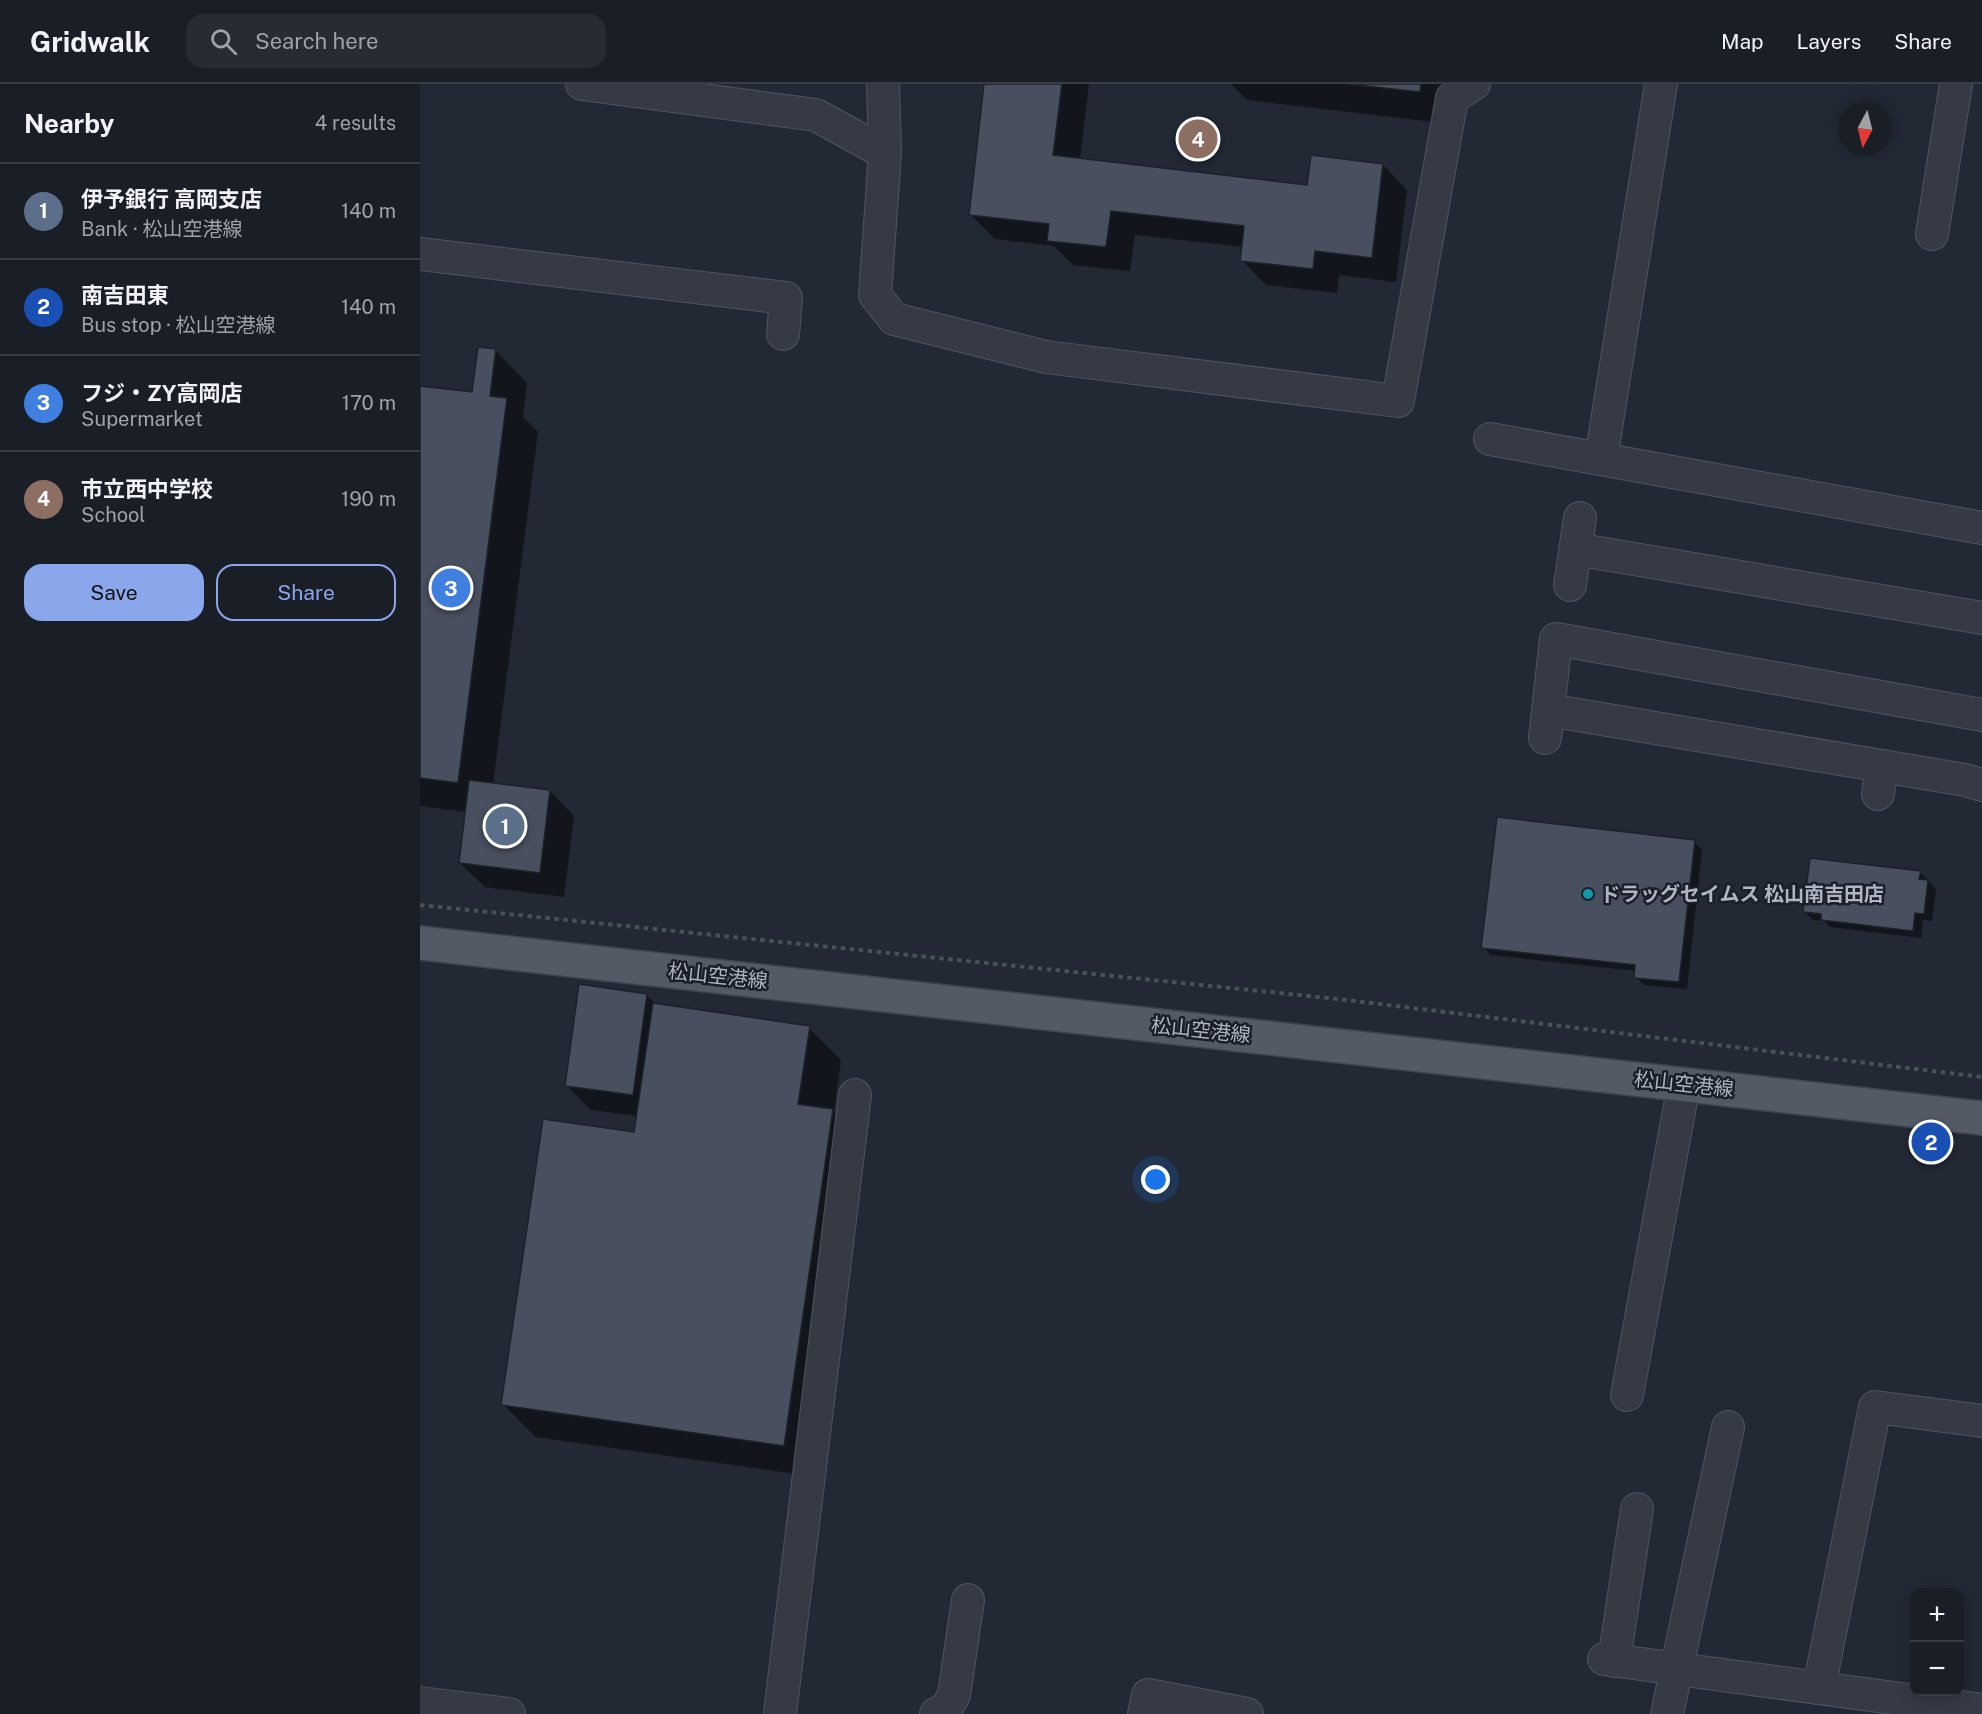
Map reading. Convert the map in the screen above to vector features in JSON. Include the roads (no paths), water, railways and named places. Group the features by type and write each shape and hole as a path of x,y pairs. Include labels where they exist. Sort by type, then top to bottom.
{"main road":[{"name":"松山空港線","path":"420,943 1982,1118"}],"street":[{"path":"582,84 816,115 885,153"},
{"path":"883,84 885,153 875,295 894,319 1046,357 1398,401 1452,98 1474,84"},
{"path":"1601,459 1661,84"},
{"path":"1932,234 1956,84"},
{"path":"420,254 786,298 783,334"},
{"path":"1490,438 1982,528"},
{"path":"1570,585 1580,518"},
{"path":"1575,549 1982,618"},
{"path":"1982,715 1556,639 1546,724 1880,780 1965,780 1982,785"},
{"path":"1627,1395 1684,1084"},
{"path":"780,1714 855,1095"},
{"path":"1819,1688 1875,1407 1982,1421"},
{"path":"1667,1714 1728,1427"},
{"path":"1637,1509 1609,1660 1982,1710"},
{"path":"936,1714 946,1709 954,1695 968,1600"},
{"path":"1144,1714 1148,1695 1247,1714"},
{"path":"420,1703 509,1714"}],"place":[{"name":"市立西中学校","path":"1198,139"},
{"name":"フジ・ZY高岡店","path":"451,588"},
{"name":"伊予銀行 高岡支店","path":"505,826"},
{"name":"ドラッグセイムス 松山南吉田店","path":"1588,894"},
{"name":"南吉田東","path":"1931,1142"}]}
